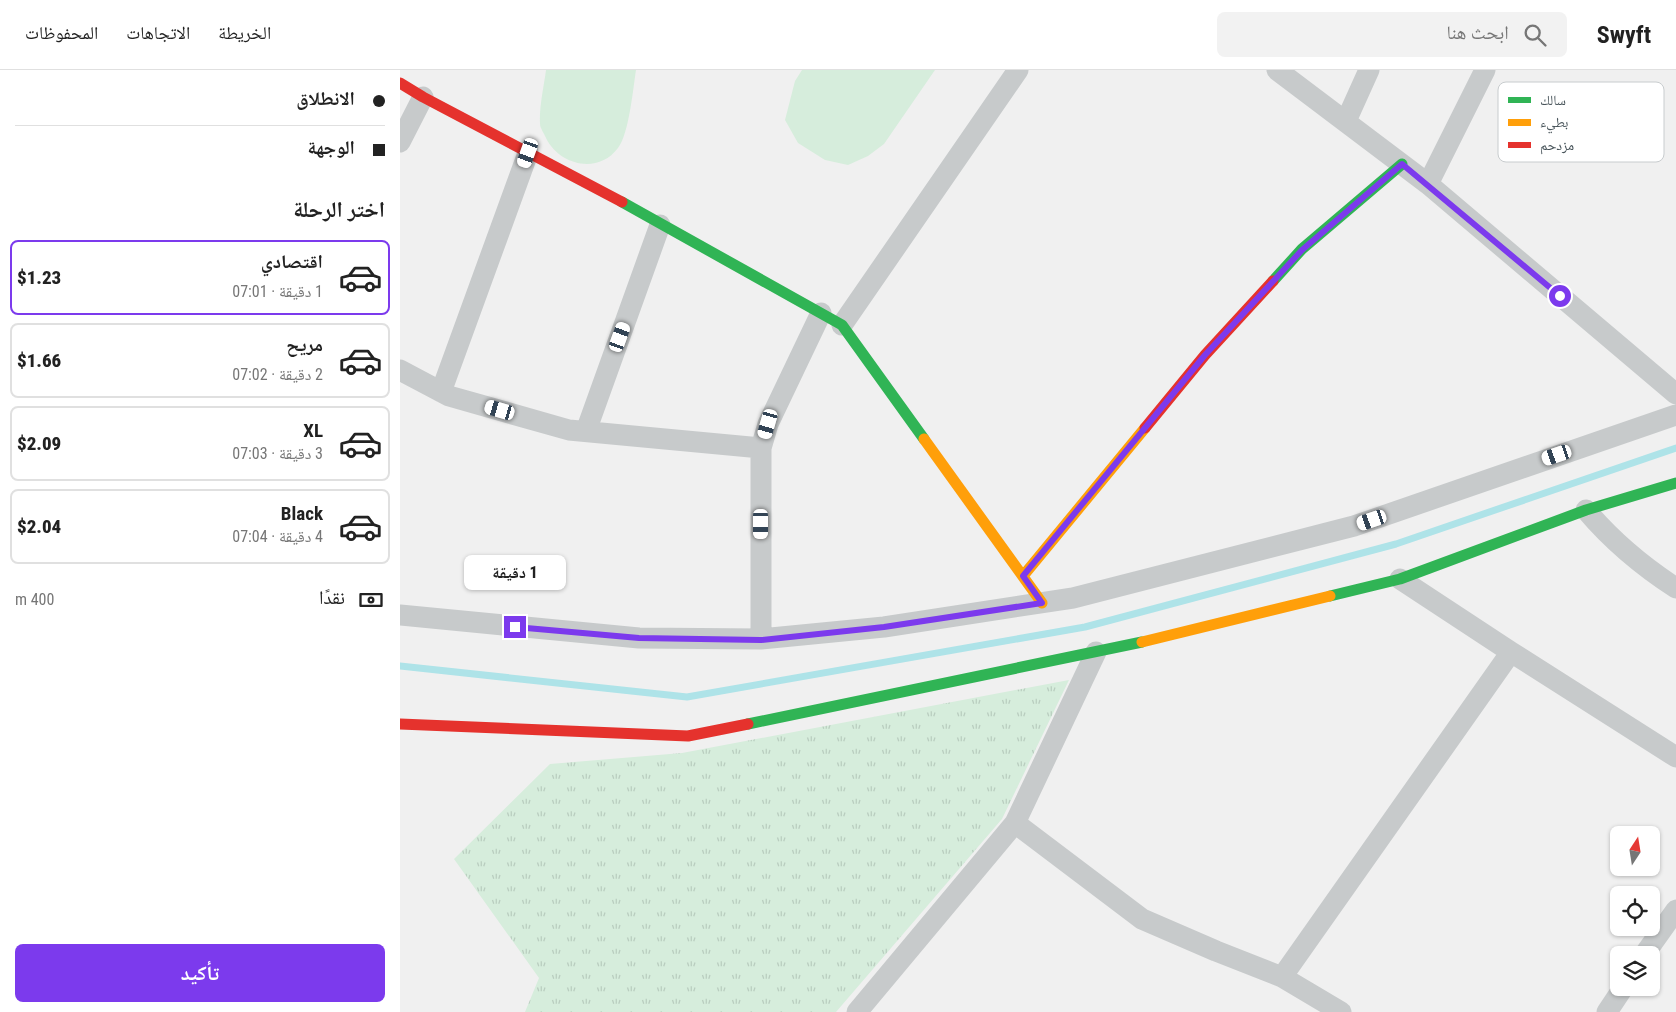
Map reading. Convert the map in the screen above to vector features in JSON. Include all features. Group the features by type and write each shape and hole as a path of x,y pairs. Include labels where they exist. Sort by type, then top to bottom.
{"street":[{"path":"842,325 1018,70"},
{"path":"1277,70 1428,184 1676,394"},
{"path":"1346,121 1369,70"},
{"path":"1428,184 1485,70"},
{"path":"400,83 423,97 634,208 842,325 1042,603"},
{"path":"400,142 423,97"},
{"path":"441,392 528,153"},
{"path":"1023,576 1205,355 1302,250 1402,164"},
{"path":"586,431 660,224"},
{"path":"761,640 761,448 768,424 821,313"},
{"path":"400,370 449,396 569,430 761,448"},
{"path":"400,615 639,638 761,640 884,627 1042,603 1073,598 1354,526 1676,415"},
{"path":"400,724 688,736 1143,642 1400,579 1586,510 1676,483"},
{"path":"1586,510 1604,532 1631,556 1645,568 1676,588"},
{"path":"1400,579 1676,757"},
{"path":"857,1012 1015,824 1096,652"},
{"path":"1282,977 1511,652"},
{"path":"1015,824 1142,918 1216,951 1282,977 1341,1012"},
{"path":"1650,946 1676,910"},
{"path":"1607,1012 1618,996"}],"green space":[{"path":"546,70 636,70 625,133 618,148 610,156 600,162 590,164 579,163 560,155 552,147 540,124"},
{"path":"802,70 935,70 884,144 868,156 848,165 825,160 798,143 785,120 795,81"},
{"path":"1069,680 1002,819 836,1012 525,1012 539,978 454,859 550,764 682,753"}],"waterway":[{"path":"400,666 687,697 1085,627 1396,544 1676,448"}],"traffic: fast":[{"path":"1273,281 1302,249 1402,164"},
{"path":"622,202 842,325 924,439"},
{"path":"1330,596 1400,579 1586,510 1676,483"},
{"path":"748,724 1142,642"}],"traffic: slow":[{"path":"1023,576 1145,428"},
{"path":"924,439 1042,603"},
{"path":"1142,642 1330,596"}],"traffic: jam":[{"path":"400,83 622,202"},
{"path":"1145,428 1205,355 1273,281"},
{"path":"400,724 688,736 748,724"}],"route":[{"path":"515,627 639,638 761,640 884,627 1042,603 1023,576 1205,355 1302,250 1402,164 1560,296"}]}
